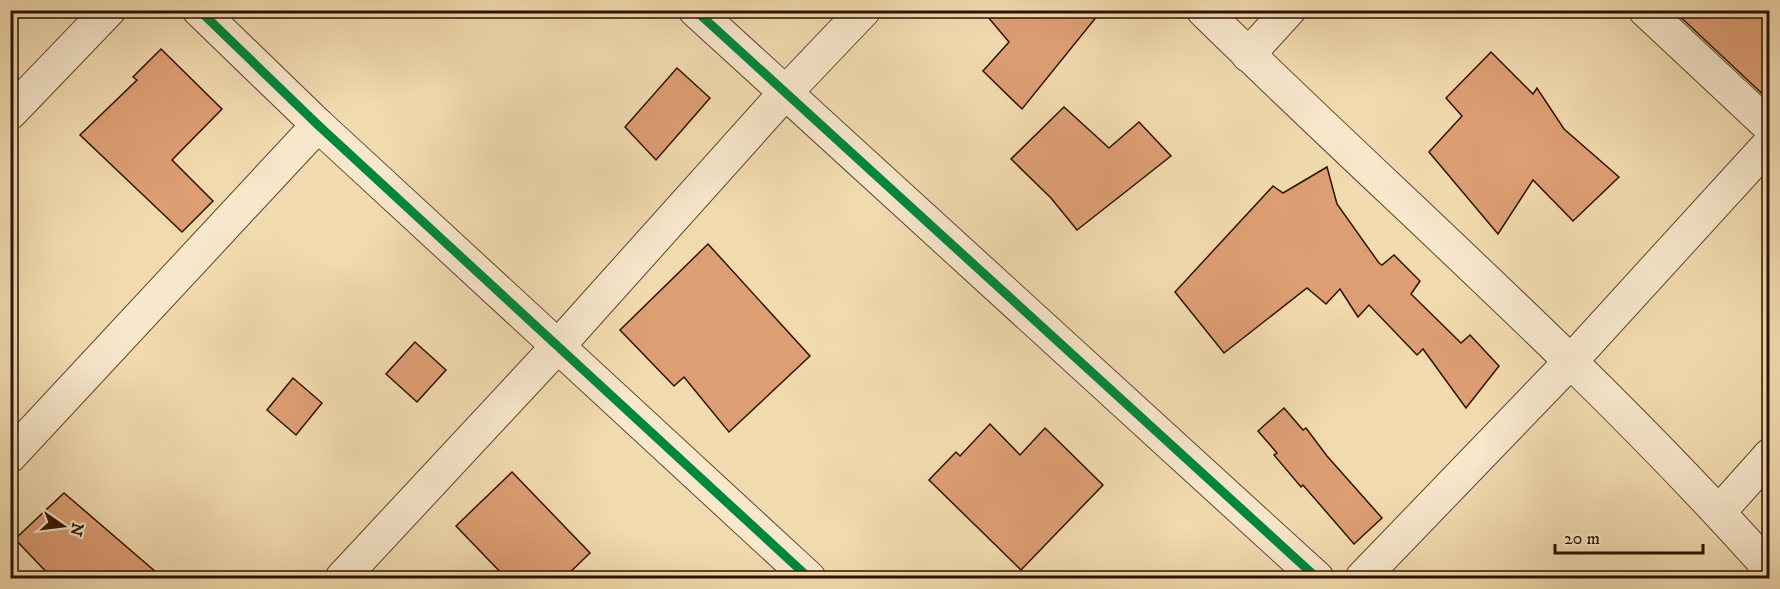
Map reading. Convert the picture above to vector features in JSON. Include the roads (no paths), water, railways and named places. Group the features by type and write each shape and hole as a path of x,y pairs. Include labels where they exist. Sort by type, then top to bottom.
{"street":[{"path":"10,113 109,10"},
{"path":"199,10 318,125 559,345 790,572"},
{"path":"695,10 1317,579"},
{"path":"342,579 559,345 785,93 864,10"},
{"path":"1203,10 1571,362 1719,512 1770,569"},
{"path":"1248,55 1289,10"},
{"path":"1645,10 1770,128"},
{"path":"10,456 318,125"},
{"path":"1362,579 1571,362 1770,143"},
{"path":"1719,512 1770,455"}]}
